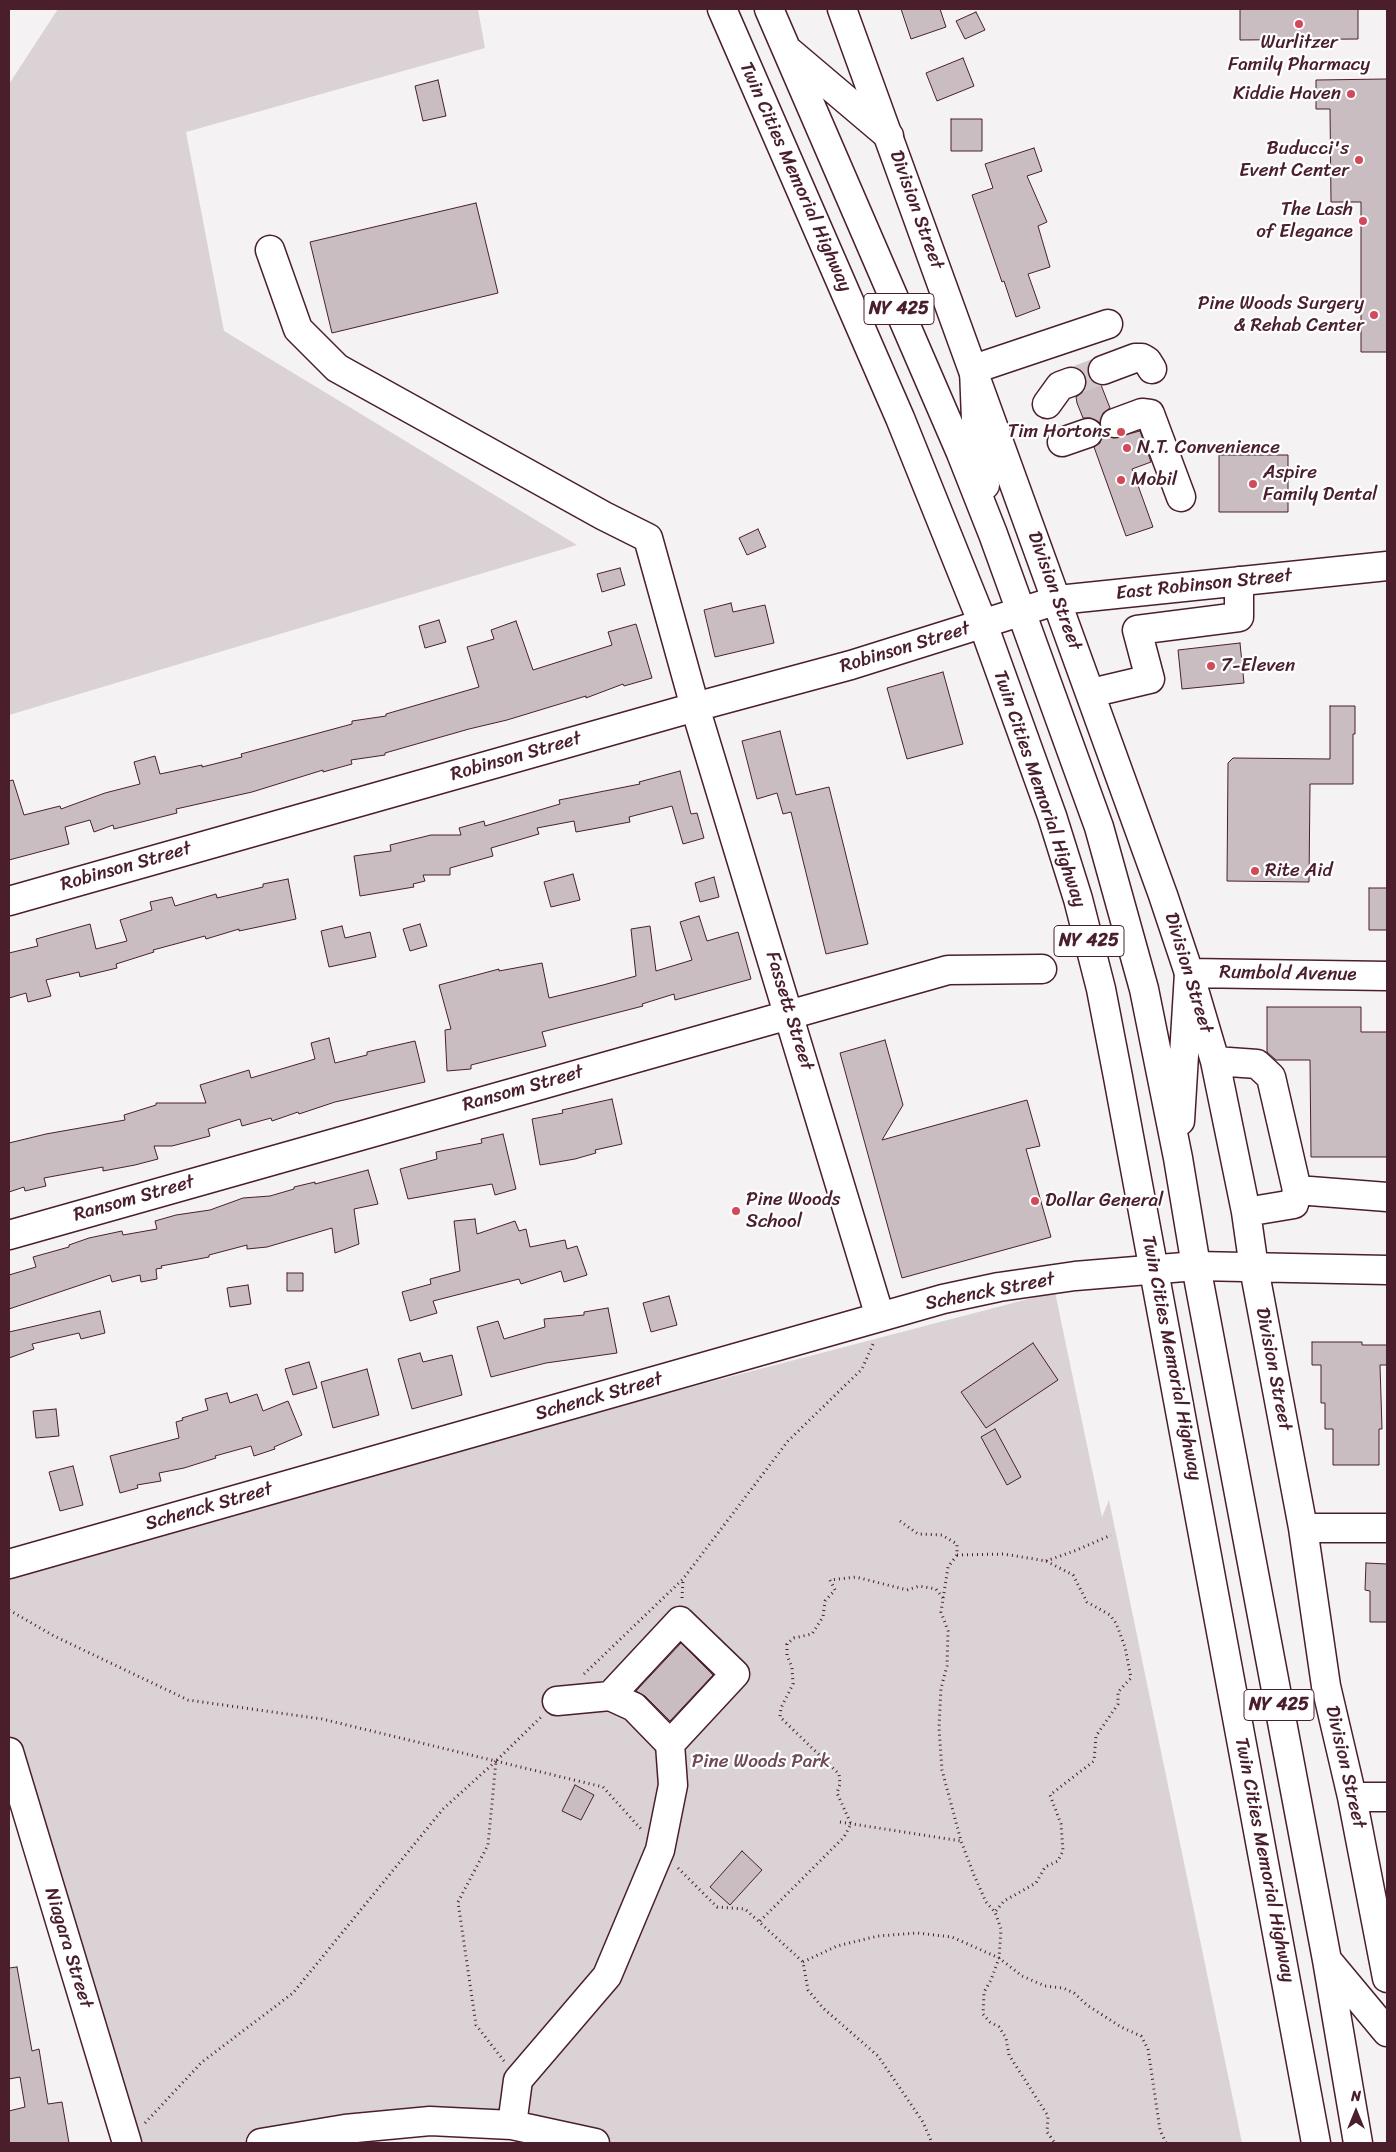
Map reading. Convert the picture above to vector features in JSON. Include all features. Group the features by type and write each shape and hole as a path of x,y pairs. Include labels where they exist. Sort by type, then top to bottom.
{"street":[{"name":"Twin Cities Memorial Highway","path":"722,9 900,418 982,624 1052,816 1078,899 1101,989 1316,2143"},
{"name":"NY 425","path":"769,9 901,313 993,534 1099,827 1144,989 1178,1158 1196,1266 1327,1960 1358,2143"},
{"name":"Division Street","path":"842,9 1091,693 1189,973 1215,1061 1246,1212 1254,1268 1303,1528 1326,1686 1352,1796 1387,1978"},
{"path":"786,49 889,136"},
{"name":"Fassett Street","path":"270,250 298,328 337,368 604,516 648,538 696,706 880,1317"},
{"path":"993,534 976,420 974,370 1108,324"},
{"path":"1103,370 1136,358 1142,358 1147,361 1152,369"},
{"path":"1047,404 1060,386 1071,382"},
{"path":"1115,423 1142,413 1150,414 1180,497"},
{"path":"1062,442 1088,432"},
{"name":"East Robinson Street","path":"1022,612 1058,600 1387,566"},
{"path":"1091,693 1150,679 1137,630 1239,617 1239,581"},
{"path":"1140,592 1166,626"},
{"name":"Robinson Street","path":"9,901 696,706 851,664 1022,612"},
{"name":"Ransom Street","path":"9,1235 790,1013 948,970 1042,969"},
{"path":"1178,1158 1189,973"},
{"name":"Rumbold Avenue","path":"1189,973 1387,976"},
{"path":"1215,1061 1257,1064 1271,1077 1297,1190 1294,1204 1246,1212"},
{"path":"1297,1190 1387,1197"},
{"name":"Schenck Street","path":"9,1564 880,1317 999,1287 1075,1276 1196,1266 1387,1270"},
{"path":"1303,1528 1387,1528"},
{"path":"610,1696 680,1621 734,1674 670,1744"},
{"path":"512,2126 518,2080 607,1976 660,1850 673,1785 670,1744 634,1707 610,1696 557,1701"},
{"name":"Niagara Street","path":"9,1752 127,2143"},
{"path":"1352,1796 1387,1797"},
{"path":"1327,1960 1387,2032"},
{"path":"261,2143 345,2128 430,2121 512,2126 595,2143"}],"path":[{"path":"900,1521 918,1534 942,1534 957,1544 957,1555 948,1567 942,1612 948,1631 948,1666 942,1688 939,1728 942,1770 961,1841 986,1902 995,1912 1001,1929 998,1958 991,1980 984,1992 983,2014 990,2022 999,2026 1006,2038 1009,2055 1048,2116 1047,2132 1055,2143"},
{"path":"1046,1561 1077,1550 1111,1534"},
{"path":"957,1555 1004,1554 1046,1561 1073,1576 1087,1602 1110,1615 1116,1623 1126,1647 1131,1678 1118,1692 1118,1704 1096,1736 1094,1761 1050,1795 1061,1824 1063,1852 1058,1861 1045,1867 1036,1883 1004,1901 995,1912"},
{"path":"851,1824 837,1794 840,1784 839,1774 780,1717 780,1708 793,1684 792,1668 787,1655 787,1644 794,1638 812,1634 823,1617 825,1601 835,1590 830,1580 856,1577 907,1590 919,1586 936,1590 944,1598"},
{"path":"9,1610 54,1636 188,1700 322,1719 603,1787 660,1850 717,1908 745,1909 803,1962 808,1990 823,2008 878,2056 923,2122 932,2143"},
{"path":"127,2143 202,2062 292,1993 444,1809 496,1761"},
{"path":"840,1822 961,1841"},
{"path":"760,1921 844,1837 851,1824"},
{"path":"803,1962 845,1944 878,1936 918,1933 952,1938 998,1958 1022,1976 1045,1986 1063,1988 1074,1993 1087,2005 1121,2027 1141,2036 1148,2049 1160,2130 1166,2143"}],"green space":[{"path":"58,9 478,9 485,48 186,132 224,331 577,545 9,715 9,84"},
{"name":"Pine Woods Park","path":"1055,1292 1102,1517 1109,1500 1242,2143 595,2143 512,2125 261,2143 127,2143 9,1752 9,1565"}],"building":[{"path":"901,9 940,9 946,27 911,39"},
{"name":"Wurlitzer Family Pharmacy","path":"1240,9 1358,9 1358,39 1240,40"},
{"path":"976,12 985,30 965,39 956,21"},
{"path":"963,58 974,86 937,101 926,73"},
{"path":"1387,79 1387,352 1361,352 1361,202 1331,202 1330,109 1316,109 1316,80"},
{"path":"438,80 446,116 423,121 415,86"},
{"path":"951,119 982,119 982,151 951,151"},
{"path":"1034,148 1042,171 1027,176 1047,222 1038,226 1050,267 1028,274 1040,308 1016,317 972,195 993,188 985,164"},
{"path":"476,203 498,293 332,333 310,242"},
{"path":"1088,366 1089,376 1093,382 1101,385 1110,408 1103,413 1100,423 1091,418 1083,418 1077,403 1076,397 1083,392 1086,384 1085,376 1079,369"},
{"name":"Mobil","path":"1140,431 1151,462 1132,469 1153,527 1126,536 1094,447 1100,443 1103,432 1113,438"},
{"name":"Aspire Family Dental","path":"1219,455 1288,455 1288,512 1219,512"},
{"path":"758,529 766,547 747,555 739,538"},
{"path":"620,568 625,585 602,592 597,574"},
{"path":"731,603 733,612 765,605 774,643 715,657 704,610"},
{"path":"439,620 446,642 425,648 419,626"},
{"path":"516,621 533,670 612,645 608,632 636,624 652,678 624,686 623,684 586,698 586,696 507,720 469,729 385,753 385,755 351,760 352,764 323,772 323,770 252,792 176,809 177,813 114,829 113,825 94,832 90,820 65,827 69,844 9,860 9,781 13,780 24,815 60,806 61,809 105,793 140,784 134,762 155,756 160,774 202,765 202,767 242,757 241,754 352,724 352,721 386,716 386,714 479,687 467,647 494,639 491,630"},
{"name":"7-Eleven","path":"1240,643 1244,683 1182,689 1178,650"},
{"path":"943,672 963,744 907,759 887,688"},
{"name":"Rite Aid","path":"1330,706 1355,706 1353,784 1310,784 1309,882 1227,881 1228,763 1233,758 1330,759"},
{"path":"780,731 796,795 829,787 868,944 826,954 791,812 783,814 777,793 757,799 742,741"},
{"path":"680,771 691,814 697,813 704,838 683,844 672,806 629,817 630,822 576,832 574,821 537,828 539,834 491,848 493,856 450,868 450,875 423,875 425,881 413,884 414,887 360,896 354,856 391,851 390,845 431,835 461,835 459,828 484,821 485,826 560,804 559,800 640,784 639,782"},
{"path":"573,874 580,900 551,907 544,882"},
{"path":"714,877 719,897 700,902 695,883"},
{"path":"288,879 296,919 239,931 239,929 206,939 205,936 153,950 154,952 116,964 117,968 80,977 79,972 46,980 51,996 28,1002 26,993 9,998 9,953 38,946 36,939 90,924 96,949 127,941 120,920 152,910 150,902 172,897 175,906 216,894 217,898 263,887 263,884"},
{"path":"1369,888 1387,888 1387,930 1369,930"},
{"path":"699,916 707,941 738,932 751,979 675,1000 674,994 642,1004 643,1006 542,1032 546,1046 471,1065 471,1069 447,1071 445,1030 451,1029 439,985 499,969 499,971 542,963 549,998 636,976 631,929 650,926 656,971 692,960 680,922"},
{"path":"420,924 427,946 410,951 403,929"},
{"path":"342,926 345,938 370,932 376,957 329,967 321,931"},
{"path":"1267,1007 1361,1007 1361,1032 1387,1032 1387,1157 1311,1157 1310,1060 1276,1060 1267,1052"},
{"path":"329,1038 335,1063 367,1055 367,1052 415,1041 425,1082 335,1102 272,1121 271,1118 242,1126 240,1119 208,1129 210,1136 172,1146 154,1146 158,1159 103,1171 103,1167 44,1178 46,1186 25,1191 24,1187 9,1192 9,1143 46,1134 125,1120 124,1115 156,1105 156,1103 206,1103 200,1085 249,1070 251,1078 315,1059 311,1043"},
{"path":"885,1040 903,1105 882,1140 1027,1100 1040,1146 1026,1149 1051,1237 902,1278 840,1053"},
{"path":"612,1099 622,1144 595,1150 596,1153 575,1159 540,1165 532,1119 563,1113 562,1110"},
{"path":"503,1134 516,1189 495,1195 492,1184 408,1199 400,1169 437,1159 436,1152 482,1143 481,1139"},
{"path":"368,1170 378,1204 354,1209 359,1244 335,1253 332,1228 267,1247 247,1249 247,1245 209,1255 209,1257 161,1266 162,1268 156,1269 157,1279 141,1282 140,1275 112,1282 110,1275 9,1309 9,1275 36,1267 33,1257 69,1247 69,1245 89,1238 122,1231 123,1235 157,1229 155,1221 176,1215 210,1210 243,1198 270,1196 294,1189 294,1187 315,1182 315,1184"},
{"path":"475,1219 477,1234 515,1221 519,1231 526,1229 530,1247 565,1240 567,1249 577,1246 587,1275 564,1282 561,1271 521,1284 519,1279 433,1301 437,1313 410,1321 402,1292 431,1284 430,1279 460,1271 454,1221"},
{"path":"287,1273 303,1273 303,1291 287,1291"},
{"path":"248,1285 251,1304 230,1307 227,1288"},
{"path":"669,1296 677,1325 651,1332 643,1303"},
{"path":"608,1308 617,1353 546,1363 491,1377 477,1327 498,1321 504,1339 545,1327 544,1319 584,1315 584,1312"},
{"path":"100,1311 105,1333 81,1339 79,1333 32,1344 34,1349 9,1358 9,1332"},
{"path":"1312,1342 1362,1342 1362,1345 1387,1345 1387,1365 1380,1365 1382,1429 1379,1429 1379,1465 1333,1465 1333,1429 1325,1429 1325,1403 1321,1403 1321,1365 1312,1365"},
{"path":"1033,1343 1058,1380 986,1428 961,1392"},
{"path":"420,1353 423,1362 452,1355 462,1395 412,1409 398,1359"},
{"path":"309,1362 317,1388 293,1395 285,1369"},
{"path":"367,1369 379,1415 333,1428 321,1382"},
{"path":"227,1393 230,1403 257,1394 263,1411 288,1401 302,1435 274,1447 275,1449 254,1456 251,1446 215,1456 216,1458 184,1468 159,1473 161,1481 137,1485 138,1488 120,1493 110,1456 179,1438 176,1422 183,1420 182,1418 208,1410 205,1399"},
{"path":"56,1409 59,1436 36,1438 33,1411"},
{"path":"995,1429 1021,1477 1007,1485 981,1437"},
{"path":"73,1466 83,1505 60,1511 49,1472"},
{"path":"1366,1563 1387,1564 1387,1622 1370,1622 1370,1591 1365,1590"},
{"path":"681,1643 713,1675 670,1721 645,1696 636,1691"},
{"path":"575,1785 594,1795 581,1820 562,1811"},
{"path":"742,1851 762,1870 730,1905 710,1887"},
{"path":"17,1967 32,2051 39,2049 48,2104 62,2102 69,2143 9,2143 9,2111 25,2107 20,2077 9,2079 9,1968"}],"tunnel":[{"path":"1071,382 1103,370"}],"place":[{"name":"Wurlitzer Family Pharmacy","path":"1299,24"},
{"name":"Kiddie Haven","path":"1351,94"},
{"name":"Buducci's Event Center","path":"1359,160"},
{"name":"The Lash of Elegance","path":"1363,221"},
{"name":"Pine Woods Surgery & Rehab Center","path":"1374,315"},
{"name":"Tim Hortons","path":"1121,432"},
{"name":"N.T. Convenience","path":"1127,448"},
{"name":"Mobil","path":"1121,480"},
{"name":"Aspire Family Dental","path":"1253,484"},
{"name":"7-Eleven","path":"1211,666"},
{"name":"Rite Aid","path":"1255,871"},
{"name":"Dollar General","path":"1035,1201"},
{"name":"Pine Woods School","path":"736,1211"}]}
